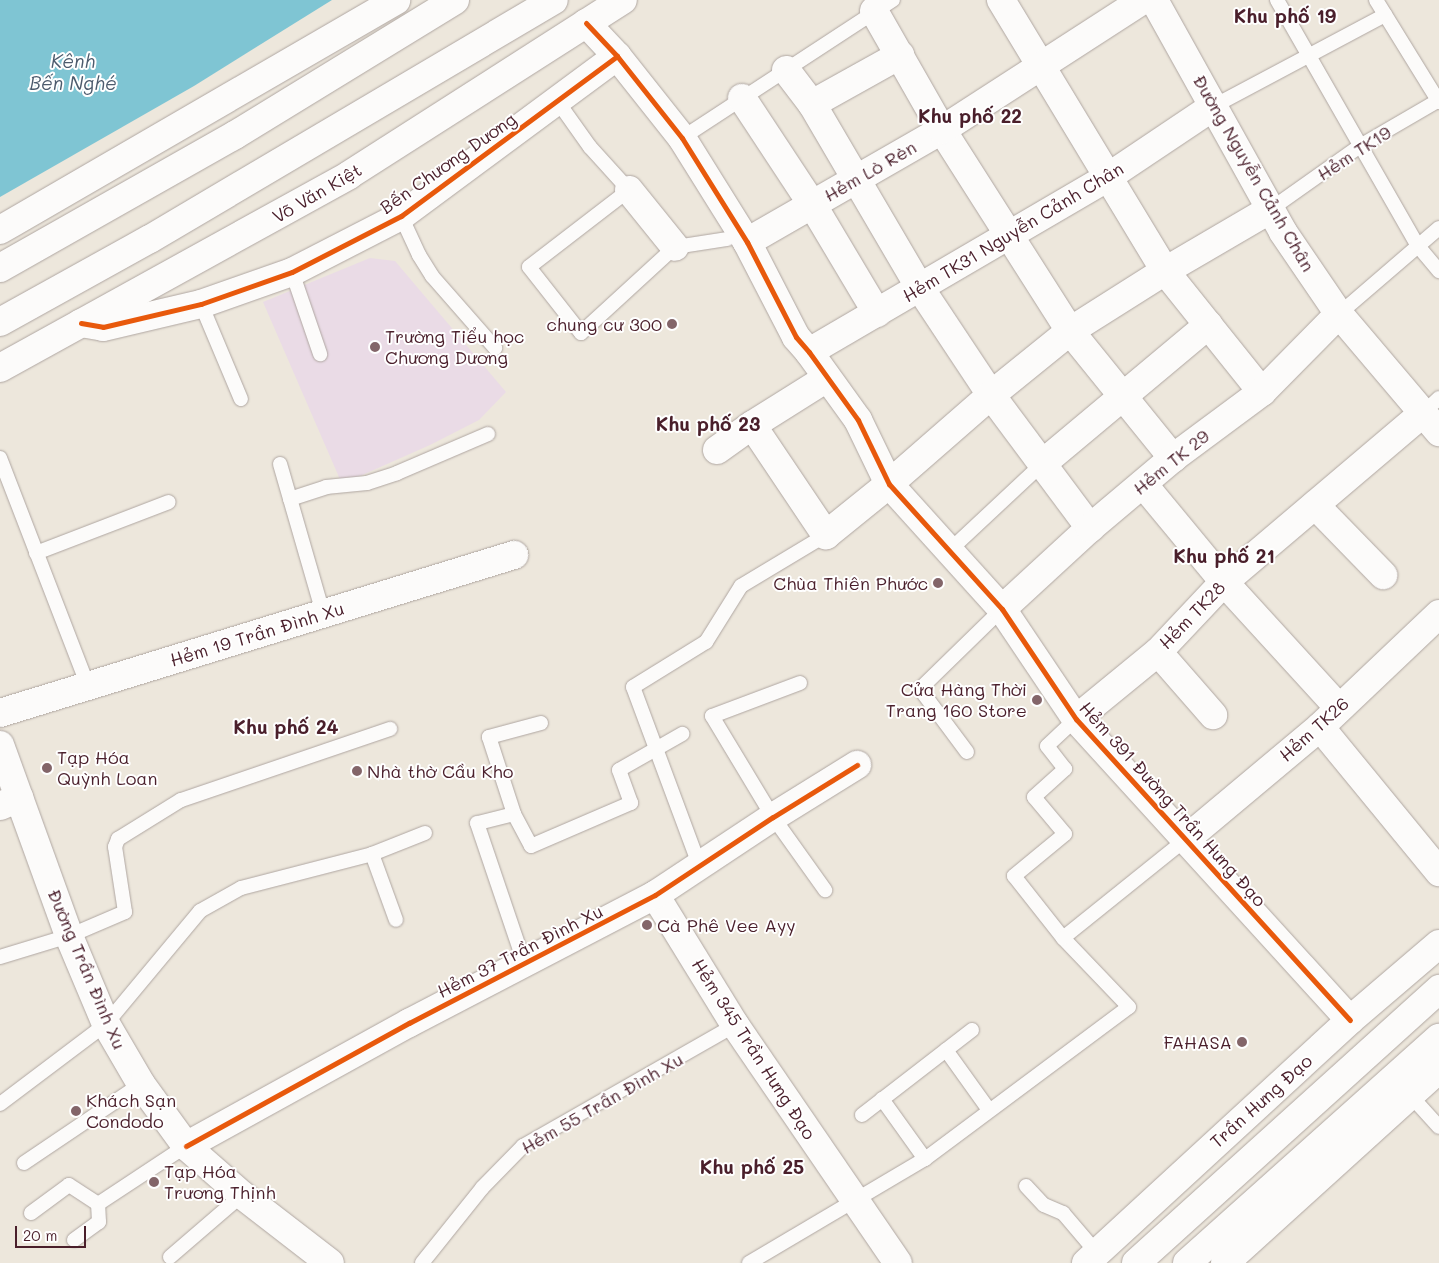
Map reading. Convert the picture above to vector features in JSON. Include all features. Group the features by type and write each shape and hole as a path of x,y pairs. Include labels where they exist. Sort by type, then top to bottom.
{"main road":[{"path":"0,230 396,0"},
{"path":"0,268 235,135 455,0"},
{"path":"0,322 150,239 554,0"},
{"name":"Võ Văn Kiệt","path":"0,368 349,175 623,0"},
{"path":"1001,0 1165,271 1262,392"},
{"name":"Hẻm Lò Rèn","path":"737,240 812,204 942,130 1143,0"},
{"name":"Đường Nguyễn Cảnh Chân","path":"1154,0 1283,232 1340,314 1434,414"},
{"path":"884,6 900,55 942,130 1070,331 1173,458"},
{"name":"Hẻm 391 Đường Trần Hưng Ðạo","path":"586,23 618,56 682,138 737,240 796,337 858,420 889,484 1002,609 1076,720 1375,1048"},
{"path":"812,104 900,55"},
{"name":"Bến Chương Dương","path":"82,323 103,327 200,304 292,272 401,216 618,56"},
{"path":"786,70 812,104 920,288 991,395 1090,528"},
{"path":"742,98 812,204 877,313"},
{"name":"Hẻm TK31 Nguyễn Cảnh Chân","path":"809,352 1108,177 1214,106"},
{"path":"629,190 675,247"},
{"path":"752,425 826,535 889,484 991,395 1070,331 1165,271 1271,209"},
{"name":"Hẻm TK 29","path":"1002,609 1090,528 1173,458 1262,392 1340,314"},
{"path":"1042,464 1208,326"},
{"path":"717,450 752,425 827,378"},
{"name":"Hẻm TK28","path":"1076,720 1158,652 1224,582 1315,505 1434,414"},
{"path":"1144,484 1224,582 1338,707"},
{"path":"1315,505 1383,574"},
{"name":"Hẻm 19 Trần Ðình Xu","path":"0,713 514,555"},
{"name":"Hẻm TK26","path":"1185,840 1320,727 1338,707 1439,614"},
{"path":"1158,652 1213,715"},
{"path":"1320,727 1439,872"},
{"name":"Đường Trần Ðình Xu","path":"0,745 10,802 106,1024 140,1084 186,1146 242,1195 328,1262"},
{"name":"Hẻm 37 Trần Ðình Xu","path":"186,1146 409,1024 655,896 773,817 857,765"},
{"name":"Hẻm 345 Trần Hưng Ðạo","path":"655,896 735,1025 898,1263"},
{"name":"Trần Hưng Đạo","path":"1092,1258 1350,1020 1439,944"},
{"path":"1389,987 1413,1013"},
{"name":"Trần Hưng Đạo","path":"1136,1263 1439,989"},
{"path":"1189,1262 1274,1201 1402,1087 1438,1041"},
{"path":"1402,1087 1439,1069"},
{"path":"1217,1141 1274,1201"},
{"path":"1225,1263 1274,1201"},
{"path":"1143,1211 1167,1236"}],"lane":[{"path":"1277,0 1418,246 1439,271"},
{"path":"1376,0 1439,101"},
{"path":"682,138 884,6"},
{"path":"1214,106 1385,15"},
{"name":"Hẻm TK19","path":"1271,209 1360,146 1439,101"},
{"path":"558,102 590,147 629,190 529,267 581,333 675,247 737,240"},
{"path":"401,216 419,255 432,276 495,348"},
{"path":"1340,314 1439,228"},
{"path":"292,272 320,354"},
{"path":"200,304 241,399"},
{"path":"290,499 326,487 367,483 397,473 488,434"},
{"path":"0,458 88,686"},
{"path":"280,464 323,613"},
{"path":"950,550 1042,464"},
{"path":"36,553 169,502"},
{"path":"700,867 633,687 706,642 741,586 826,535"},
{"path":"967,752 920,689 1002,609"},
{"path":"800,683 712,716 773,817 825,890"},
{"path":"749,1263 925,1159 1129,1007 1063,938 1014,876 1065,834 1034,797 1065,769 1047,746 1076,720"},
{"path":"541,723 489,737 514,814 531,846 632,803 619,770 682,734"},
{"path":"0,957 69,936 125,912 115,847 118,840 180,800 390,729"},
{"path":"514,814 477,823 525,965"},
{"path":"0,1104 106,1024 200,912 241,888 372,854 424,833"},
{"path":"1063,938 1185,840"},
{"path":"372,854 396,920"},
{"name":"Hẻm 55 Trần Ðình Xu","path":"422,1263 482,1188 523,1146 735,1025"},
{"path":"862,1115 972,1030"},
{"path":"946,1050 989,1110"},
{"path":"24,1163 140,1084"},
{"path":"1402,1087 1439,1127"},
{"path":"882,1099 925,1159"},
{"path":"98,1204 186,1146"},
{"path":"31,1212 69,1184 98,1204"},
{"path":"1026,1186 1044,1205 1063,1213 1092,1258"},
{"path":"170,1257 242,1195"},
{"path":"74,1240 99,1222 98,1204"}],"shaded area":[{"name":"Trường Tiểu học Chương Dương","path":"370,258 395,261 506,392 479,420 430,445 342,484 263,302"}],"water":[{"name":"Kênh Bến Nghé","path":"0,0 332,0 194,86 0,197"}],"cycle path":[{"path":"586,23 617,56 682,138 747,242 796,337 858,420 889,484 1002,609 1076,719 1350,1020"},
{"path":"81,323 103,327 201,304 292,272 401,216 617,56"},
{"path":"186,1146 409,1023 655,895 773,817 857,765"}],"place":[{"name":"chung cư 300","path":"672,324"},
{"name":"Trường Tiểu học Chương Dương","path":"375,347"},
{"name":"Chùa Thiên Phước","path":"938,583"},
{"name":"Cửa Hàng Thời Trang 160 Store","path":"1037,700"},
{"name":"Tạp Hóa Quỳnh Loan","path":"47,768"},
{"name":"Nhà thờ Cầu Kho","path":"357,771"},
{"name":"Cà Phê Vee Ayy","path":"647,925"},
{"name":"FAHASA","path":"1242,1042"},
{"name":"Khách Sạn Condodo","path":"76,1111"},
{"name":"Tạp Hóa Trương Thịnh","path":"154,1182"}],"district":[{"name":"Khu phố 19","path":"1285,16"},
{"name":"Khu phố 22","path":"970,116"},
{"name":"Khu phố 23","path":"708,424"},
{"name":"Khu phố 21","path":"1224,556"},
{"name":"Khu phố 24","path":"286,727"},
{"name":"Khu phố 25","path":"752,1167"}]}
